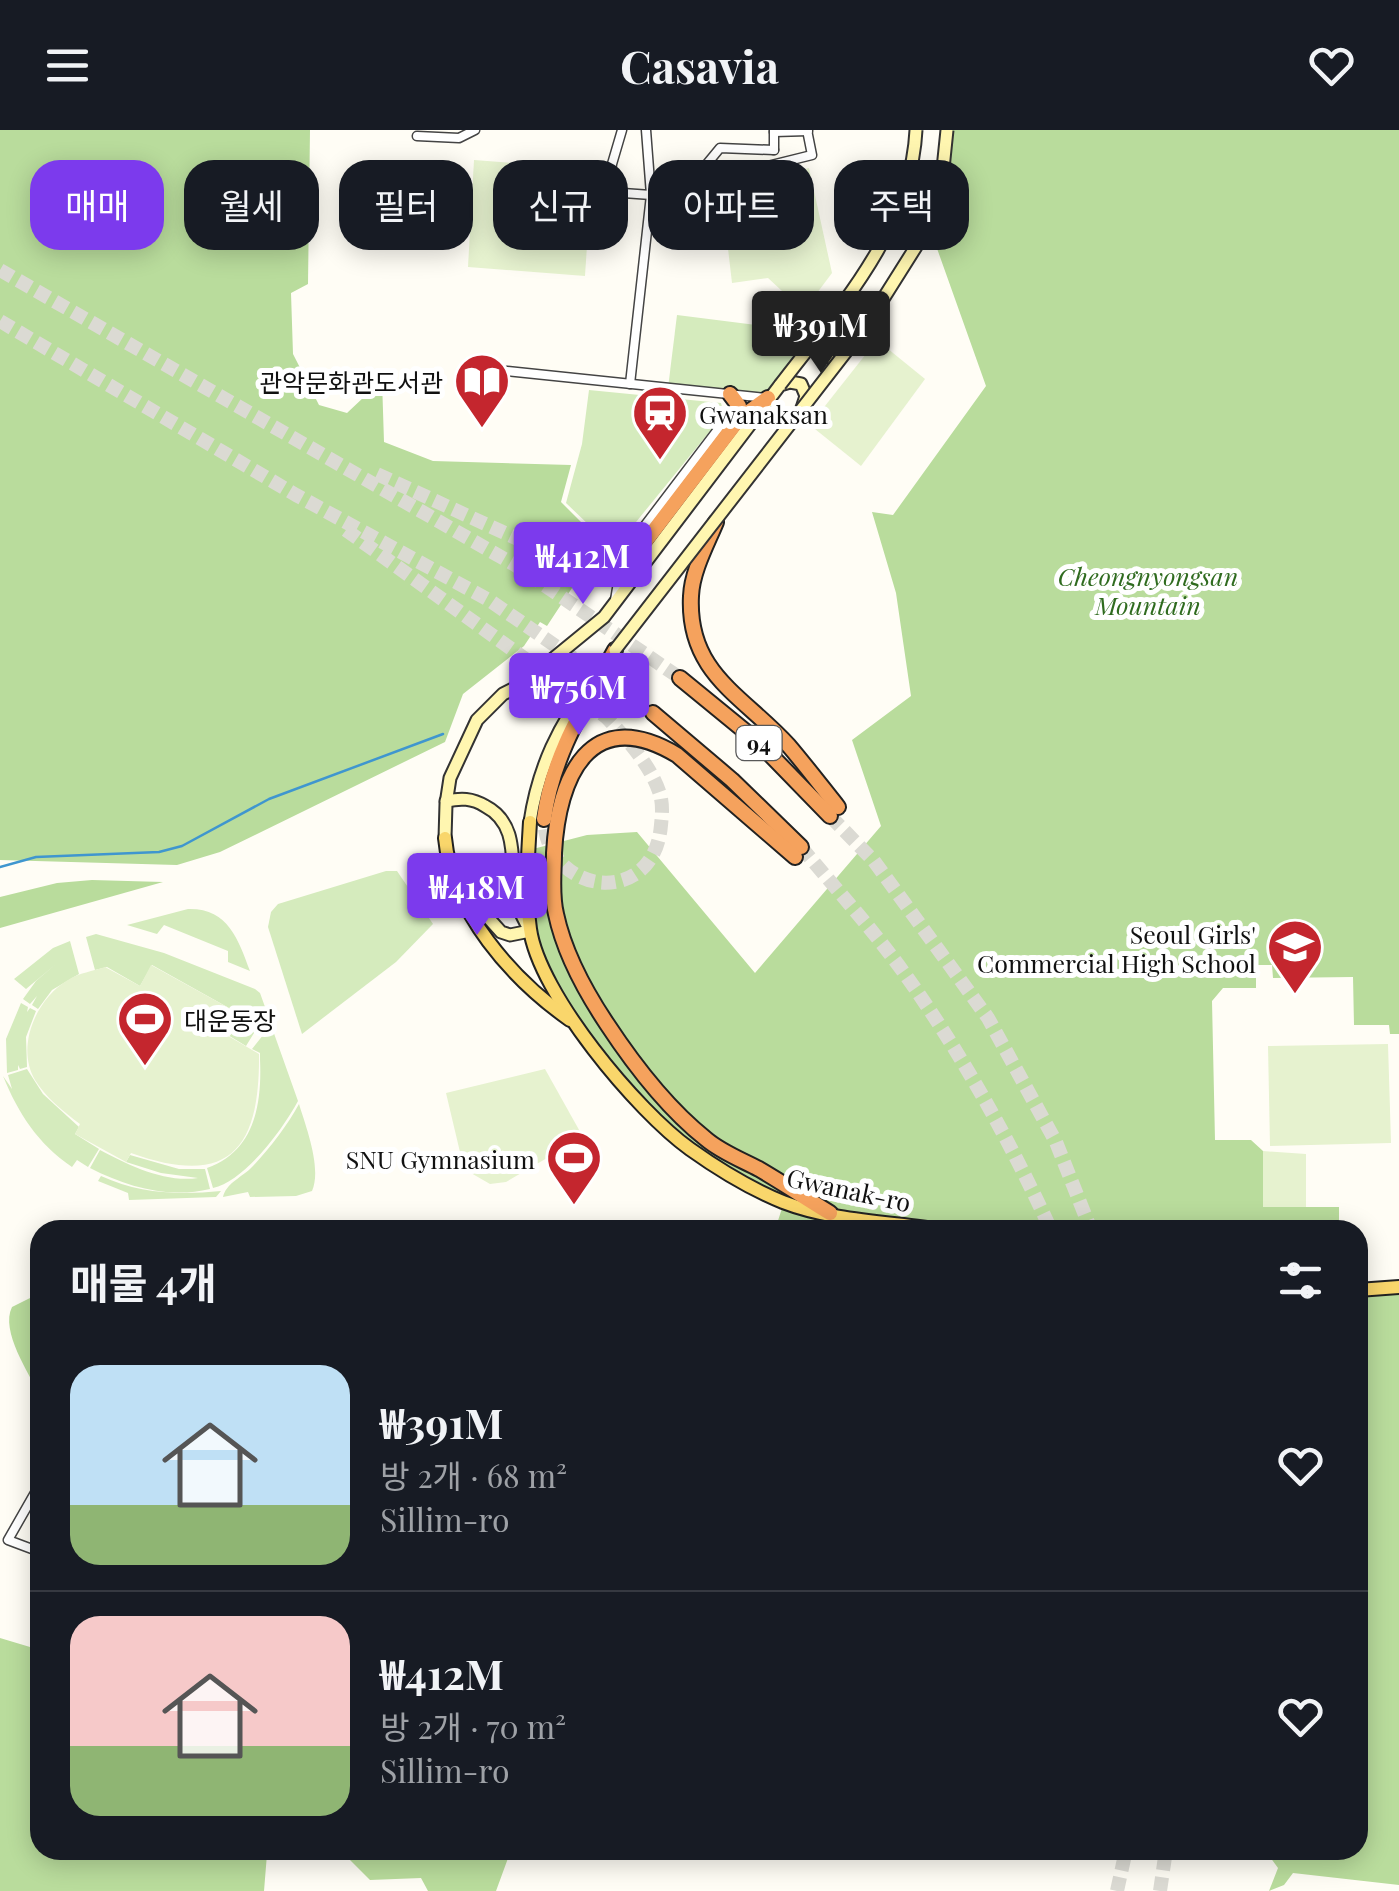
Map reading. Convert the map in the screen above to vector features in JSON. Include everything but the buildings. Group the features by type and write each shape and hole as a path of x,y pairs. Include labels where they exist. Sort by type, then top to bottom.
{"highway":[{"path":"730,394 739,404 738,419"},
{"path":"639,550 738,419 768,398"},
{"name":"94","path":"680,678 834,812 787,744 731,693 704,660 695,637 691,592 718,516"},
{"path":"537,820 566,739 615,650"},
{"name":"94","path":"654,712 692,743 798,852 659,744 634,738 610,740 594,747 578,762 561,798 555,833 555,912 576,970 605,1022 680,1116 709,1142 830,1214"}],"main road":[{"path":"911,160 916,130"},
{"path":"944,160 948,130"},
{"path":"445,838 450,778 461,750 486,710 604,617 880,250"},
{"path":"615,650 856,338 913,250"},
{"path":"818,333 818,346 829,357 836,356 856,338"},
{"path":"780,385 801,384 806,396 802,408"},
{"path":"446,801 462,798 480,803 504,822 511,842 516,903 530,931 510,935 499,930 452,876"},
{"name":"Gwanak-ro","path":"537,820 530,931 547,976 576,1024 644,1110 688,1148 784,1202 872,1220"},
{"name":"Gwanak-ro","path":"445,838 452,876 476,924 547,1003 576,1024"},
{"path":"1368,1289 1399,1287"}],"street":[{"path":"416,136 458,138 475,130"},
{"path":"622,130 612,164 610,192 648,196"},
{"path":"646,130 648,163"},
{"path":"774,160 774,131 808,131 812,155 791,160"},
{"path":"710,160 720,148 774,150"},
{"path":"630,384 648,215"},
{"path":"507,370 768,398"},
{"path":"614,602 630,545 732,414 735,403 730,394"},
{"path":"30,1502 8,1540 30,1548"}],"green space":[{"path":"0,130 310,130 310,160 184,160 184,250 308,250 308,284 291,293 293,354 319,405 347,413 382,380 384,442 433,461 571,465 561,502 602,543 575,572 572,588 547,626 540,622 524,646 463,694 445,742 220,852 177,865 0,860"},
{"name":"Cheongnyongsan Mountain","path":"947,130 1399,130 1399,1034 1390,1034 1389,1025 1354,1025 1353,977 1273,978 1272,965 1256,965 1256,988 1223,988 1212,1001 1215,1140 1251,1140 1263,1151 1264,1207 1339,1207 1339,1220 778,1220 784,1202 688,1148 576,1024 537,952 529,850 587,835 637,832 755,973 881,826 852,740 911,696 896,593 872,512 893,515 986,386 938,250 969,250 969,160 941,160"},
{"path":"474,160 493,161 493,250 587,250 585,276 468,267 469,250 473,250"},
{"path":"814,191 832,273 811,301 795,303 768,278 732,283 728,250 814,250"},
{"path":"677,315 819,333 768,398 668,388"},
{"path":"877,340 925,379 861,466 810,425"},
{"path":"589,390 721,403 724,414 614,549 566,503 582,444"},
{"path":"397,871 433,924 396,962 302,1034 268,927 271,912 278,904"},
{"path":"163,882 0,928 0,897 57,883"},
{"path":"188,909 213,914 230,928 250,971 228,962 228,951 164,925 157,934 127,925"},
{"path":"96,934 164,953 255,989 269,1018 246,1046 218,1029 229,1008 152,965 140,986 107,967 95,970 86,937"},
{"path":"70,941 79,974 52,990 38,1009 32,1005 37,996 30,1004 23,999 56,964 26,989 14,979 53,948"},
{"name":"대운동장","path":"151,965 229,1008 218,1030 259,1054 258,1087 245,1137 232,1153 215,1162 192,1166 131,1153 126,1162 75,1134 80,1124 44,1093 29,1067 28,1038 32,1024 57,988 105,967 140,986"},
{"path":"21,1003 28,1007 27,1012 30,1008 36,1011 26,1037 27,1067 20,1069 18,1065 18,1070 7,1073 6,1039"},
{"path":"271,1025 298,1101 250,1165 213,1188 207,1168 236,1150 252,1124 259,1093 260,1053 252,1049"},
{"path":"1388,1044 1391,1143 1270,1146 1268,1046"},
{"path":"27,1069 43,1094 79,1127 75,1134 99,1149 88,1167 77,1160 72,1167 60,1158 22,1115 3,1076 12,1089 8,1075"},
{"path":"545,1069 583,1137 506,1182 490,1184 464,1169 446,1093"},
{"path":"299,1104 314,1159 312,1191 296,1196 250,1197 248,1192 223,1197 270,1146"},
{"path":"100,1150 135,1167 173,1178 198,1178 161,1173 126,1162 130,1155 179,1169 205,1169 210,1189 164,1192 119,1181 90,1168"},
{"path":"1263,1151 1306,1154 1306,1207 1263,1207"},
{"path":"101,1176 160,1192 221,1191 216,1197 129,1200 128,1193 98,1181"},
{"path":"1399,1287 1399,1885 1293,1873 1284,1885 1269,1891 1278,1868 1272,1860 1368,1860 1368,1289"},
{"path":"30,1298 30,1377 13,1340 9,1317 12,1307"},
{"path":"0,1638 30,1647 30,1860 267,1860 264,1891 0,1891"},
{"path":"350,1860 507,1860 496,1891 428,1891 421,1878 370,1880"}],"waterway":[{"path":"0,867 36,857 159,852 182,846 269,799 443,734"}],"tunnel":[{"path":"0,270 515,565 680,678"},
{"path":"0,321 296,495 489,600 653,713"},
{"path":"377,474 559,558 606,563 639,550"},
{"path":"346,530 606,717 644,762 661,798 661,825 654,852 640,871 621,880 601,882 580,877 562,864 549,845 544,819"},
{"path":"830,816 874,861 988,1018 1056,1142 1087,1220"},
{"path":"801,847 882,944 928,1007 985,1100 1046,1220"},
{"path":"1117,1891 1124,1860"},
{"path":"1160,1891 1165,1860"}],"place":[{"name":"관악문화관도서관","path":"482,430"},
{"name":"Gwanaksan","path":"660,462"},
{"name":"Seoul Girls' Commercial High School","path":"1295,996"},
{"name":"대운동장","path":"145,1068"},
{"name":"SNU Gymnasium","path":"574,1207"}]}
